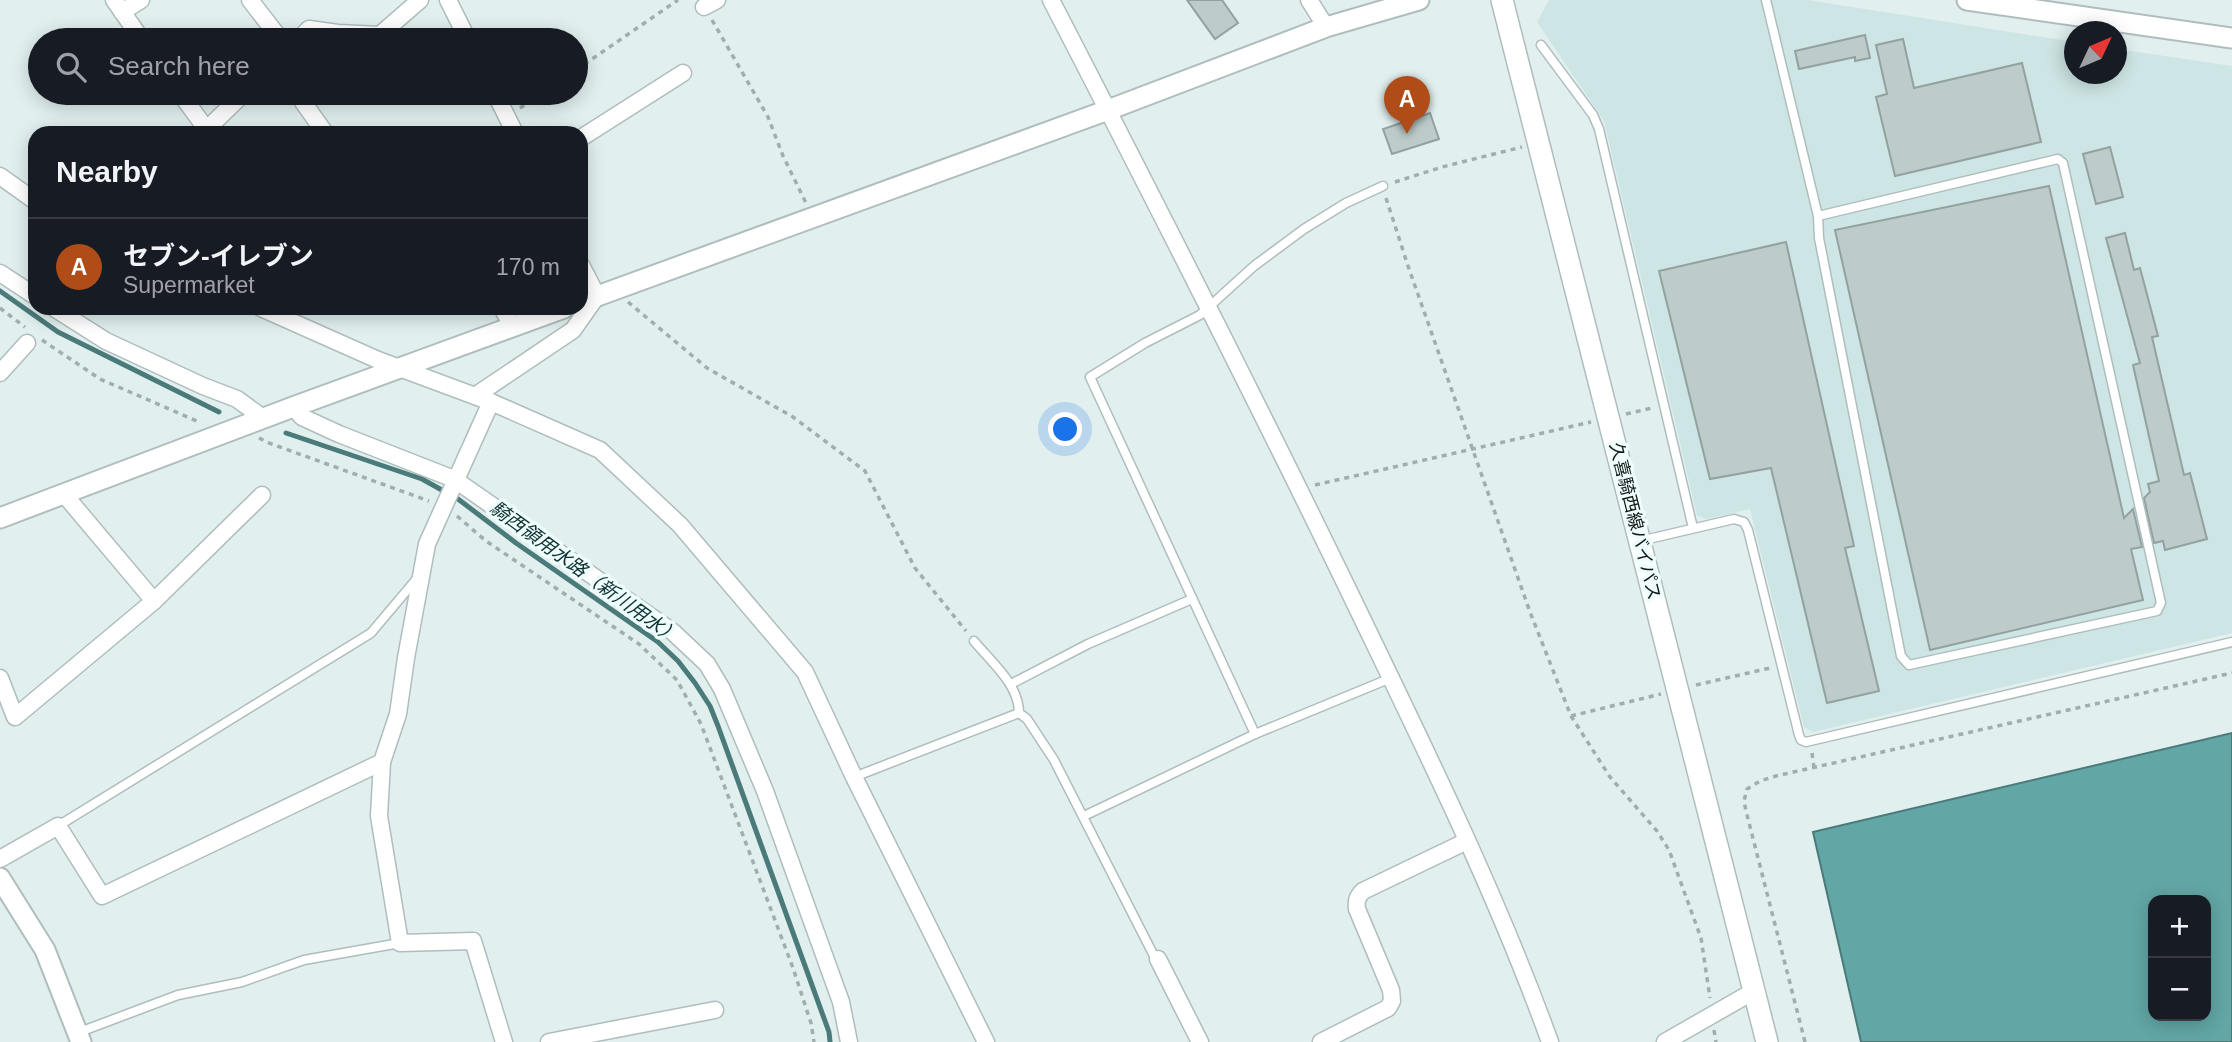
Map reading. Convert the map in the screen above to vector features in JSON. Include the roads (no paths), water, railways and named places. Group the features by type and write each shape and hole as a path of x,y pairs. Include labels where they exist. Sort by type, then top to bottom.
{"main road":[{"name":"久喜騎西線バイパス","path":"1502,0 1767,1042"}],"street":[{"path":"134,28 118,6 141,0"},
{"path":"250,0 272,28"},
{"path":"388,28 420,0"},
{"path":"448,0 462,28"},
{"path":"1051,0 1300,490 1391,678 1514,947 1550,1042"},
{"path":"1309,0 1326,27"},
{"path":"588,279 597,296 1108,110 1326,27 1419,0"},
{"path":"1967,0 2232,38"},
{"path":"588,133 682,73"},
{"path":"188,105 202,126"},
{"path":"210,126 232,105"},
{"path":"305,105 319,126"},
{"path":"501,105 512,126"},
{"path":"0,176 28,196"},
{"path":"0,273 28,291"},
{"path":"65,315 106,341 203,386 237,398 260,426"},
{"path":"293,315 402,368 491,402 600,450 680,525 805,672 854,777 986,1042"},
{"path":"506,315 513,327"},
{"path":"0,518 63,493 260,426 293,407 545,315"},
{"path":"475,396 573,330 584,315"},
{"path":"0,373 29,335"},
{"path":"491,402 427,544 398,714 382,762 379,816 400,943 473,941 504,1042"},
{"path":"293,407 302,417 339,434 454,479 673,632 706,664 722,689 765,792 841,1002 849,1042"},
{"path":"63,493 154,601"},
{"path":"0,678 15,717 154,601 262,495"},
{"path":"0,859 58,826 102,896 382,762"},
{"path":"1321,1042 1388,1008 1392,1001 1391,990 1357,909 1358,896 1363,891 1467,841"},
{"path":"0,877 45,950 79,1037"},
{"path":"1157,959 1200,1042"},
{"path":"1665,1042 1754,990"},
{"path":"549,1042 715,1010"}],"lane":[{"path":"1766,0 1818,216 1819,239 1901,656 1909,665 2157,611 2161,603 2063,163 2059,159 1818,216"},
{"path":"1541,45 1593,115 1599,129 1693,527"},
{"path":"1255,734 1090,377 1145,343 1200,315 1254,266 1304,229 1346,203 1383,186"},
{"path":"1640,541 1734,519 1744,522 1796,724 1801,740 1806,742 2232,642"},
{"path":"58,826 371,633 421,573"},
{"path":"1011,684 1088,644 1192,599"},
{"path":"974,641 1011,684 1019,704 1019,713"},
{"path":"1084,817 1255,734 1391,678"},
{"path":"854,777 1019,713"},
{"path":"1019,713 1027,719 1054,760 1157,959"},
{"path":"79,1037 178,995 242,982 304,960 400,943"}],"water":[{"path":"2232,733 2232,1042 1861,1042 1813,832"}],"waterway":[{"name":"騎西領用水路（新川用水）","path":"0,291 28,311"},
{"name":"騎西領用水路（新川用水）","path":"34,315 58,332 219,412"},
{"name":"騎西領用水路（新川用水）","path":"286,433 422,479 458,499 658,642 678,661 710,706 718,726 829,1032 830,1042"}],"place":[{"name":"セブン-イレブン","path":"1407,134"}]}
